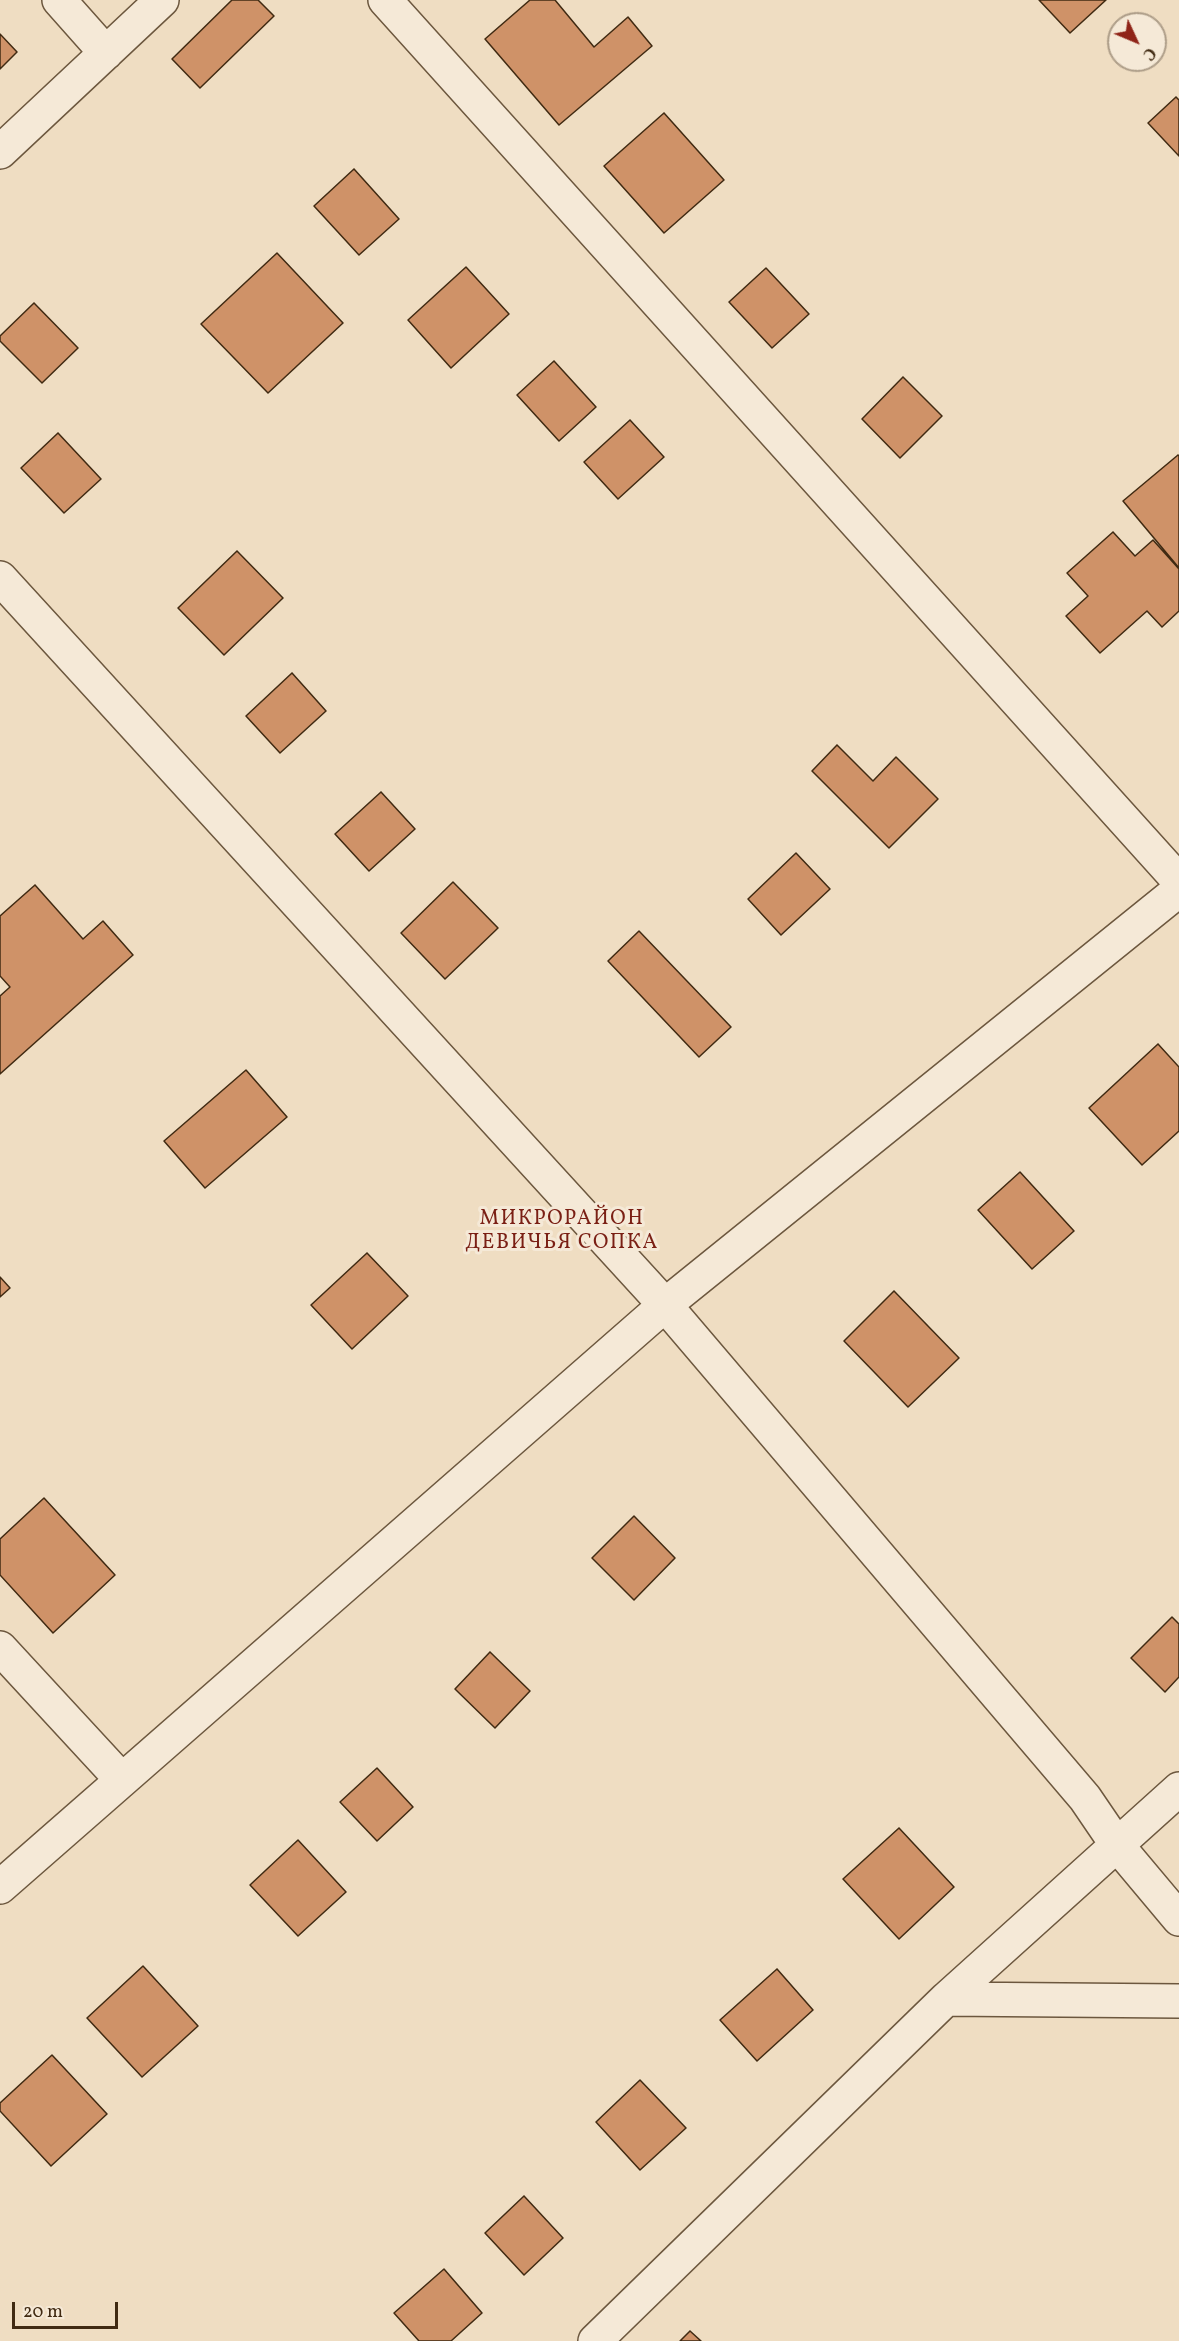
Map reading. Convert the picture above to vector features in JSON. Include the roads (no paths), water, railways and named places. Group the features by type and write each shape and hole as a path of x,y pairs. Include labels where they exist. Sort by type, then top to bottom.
{"street":[{"path":"59,0 106,53"},
{"path":"0,152 162,0"},
{"path":"385,0 1179,881"},
{"path":"0,578 665,1305 1085,1798 1117,1845 1179,1918"},
{"path":"0,1887 665,1305 1179,890"},
{"path":"0,1647 121,1779"},
{"path":"595,2341 946,1999 1179,1789"},
{"path":"946,1999 1179,2001"}],"district":[{"name":"МИКРОРАЙОН ДЕВИЧЬЯ СОПКА","path":"562,1232"}]}
